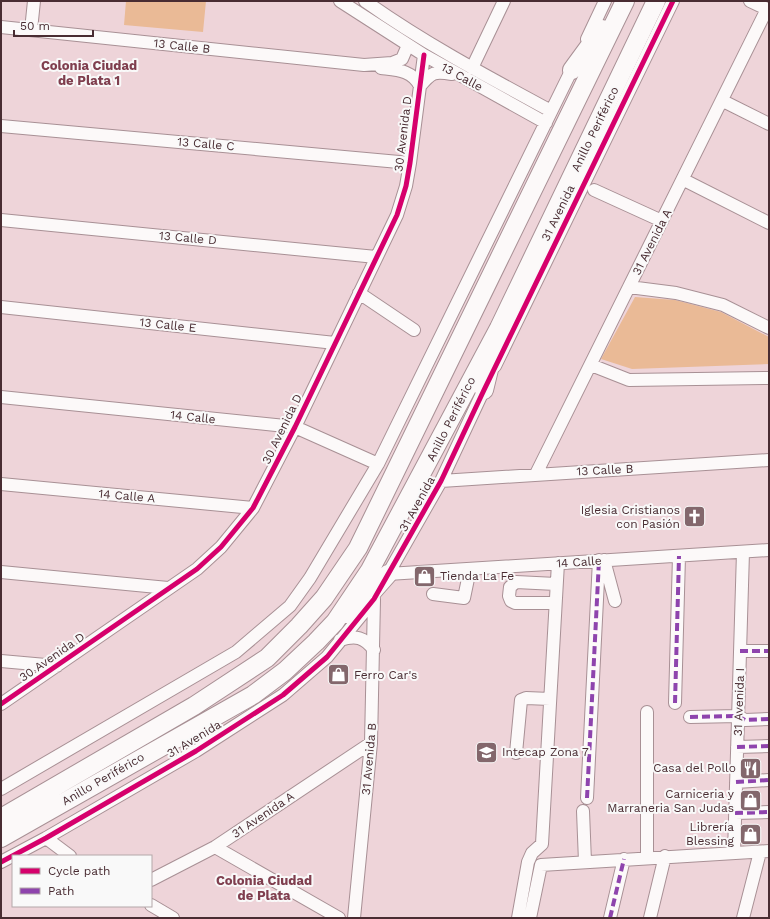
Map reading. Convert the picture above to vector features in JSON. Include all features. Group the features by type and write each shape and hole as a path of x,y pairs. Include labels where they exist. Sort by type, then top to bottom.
{"highway":[{"path":"572,70 624,1"},
{"name":"Anillo Periférico","path":"1,818 194,706 267,658 324,598 358,548 624,1"},
{"name":"Anillo Periférico","path":"1,838 253,695 285,671 335,622 370,570 499,328 656,1"},
{"path":"484,390 499,328"},
{"path":"335,622 358,608 388,574"}],"street":[{"path":"31,30 34,1"},
{"name":"13 Calle","path":"340,1 424,56 546,123"},
{"name":"13 Calle","path":"365,1 393,21 472,68 552,112"},
{"path":"472,68 504,1"},
{"path":"1,789 236,652 290,606 310,578 378,464 552,112 605,1"},
{"name":"31 Avenida","path":"14,855 196,751 283,695 327,657 374,599 442,481 484,390 673,1"},
{"path":"750,1 768,10"},
{"name":"31 Avenida A","path":"536,474 768,10"},
{"name":"13 Calle B","path":"1,27 364,65 409,73 416,78 420,86"},
{"name":"13 Calle B","path":"364,65 392,63 402,59 408,45"},
{"name":"30 Avenida D","path":"1,704 197,569 221,547 253,508 295,427 397,215 406,186 410,163 424,56"},
{"path":"420,86 428,76 436,72 457,74"},
{"path":"723,101 769,124"},
{"name":"13 Calle C","path":"1,126 410,163"},
{"path":"684,180 769,223"},
{"path":"594,190 662,220"},
{"name":"13 Calle D","path":"1,220 376,257"},
{"path":"629,287 676,293 723,305 769,328"},
{"path":"359,293 414,330"},
{"name":"13 Calle E","path":"1,306 335,342"},
{"path":"591,364 629,380 769,378"},
{"name":"14 Calle","path":"1,397 295,427 378,464"},
{"name":"13 Calle B","path":"442,481 769,460"},
{"name":"14 Calle A","path":"1,484 253,508"},
{"name":"14 Calle","path":"388,574 769,550"},
{"name":"31 Avenida I","path":"734,853 743,552"},
{"path":"675,703 679,556"},
{"path":"602,560 615,601"},
{"path":"587,798 602,560"},
{"path":"518,918 528,862 532,853 542,844 558,563"},
{"path":"433,594 464,598 470,568"},
{"path":"1,572 168,588"},
{"path":"555,603 515,603 509,599 509,592 510,587 516,582 556,584"},
{"name":"31 Avenida B","path":"354,918 371,743 374,599"},
{"path":"340,640 351,636 358,637 364,640 374,650"},
{"path":"740,651 769,651"},
{"path":"1,661 57,666"},
{"path":"516,753 522,700 526,698 550,699"},
{"path":"647,857 648,712"},
{"path":"690,717 738,716 746,720 769,719"},
{"name":"31 Avenida A","path":"152,879 215,847 371,743"},
{"path":"737,747 769,746"},
{"path":"736,782 769,780"},
{"path":"583,811 584,862"},
{"path":"736,812 769,812"},
{"path":"46,838 69,855"},
{"path":"215,847 339,918"},
{"path":"530,918 541,865 647,857 765,852 743,918"},
{"name":"31 Avenida","path":"1,862 12,856"},
{"path":"650,918 665,856"},
{"path":"610,918 624,859"},
{"path":"152,905 173,918"}],"shaded area":[{"path":"126,1 206,1 203,32 124,25"},
{"path":"635,297 675,300 721,312 769,337 769,364 632,369 601,359"}],"marked path":[{"path":"675,703 679,556"},
{"path":"587,798 599,560"},
{"path":"740,651 769,651"},
{"path":"690,717 738,716 745,720 769,719"},
{"path":"737,747 769,746"},
{"path":"736,782 769,780"},
{"path":"735,813 769,812"},
{"path":"610,918 624,859"}],"cycle path":[{"path":"14,855 196,751 283,695 327,657 374,599 441,481 673,1"},
{"path":"1,704 197,569 221,547 253,508 295,427 397,215 406,186 410,163 424,55"},
{"path":"1,862 12,856"}],"place":[{"name":"Iglesia Cristianos con Pasión","path":"695,517"},
{"name":"Tienda La Fe","path":"425,576"},
{"name":"Ferro Car's","path":"339,675"},
{"name":"Intecap Zona 7","path":"487,752"},
{"name":"Casa del Pollo","path":"751,768"},
{"name":"Carniceria y Marraneria San Judas","path":"750,801"},
{"name":"Librería Blessing","path":"750,834"}],"district":[{"name":"Colonia Ciudad de Plata 1","path":"89,72"},
{"name":"Colonia Ciudad de Plata","path":"264,888"}]}
